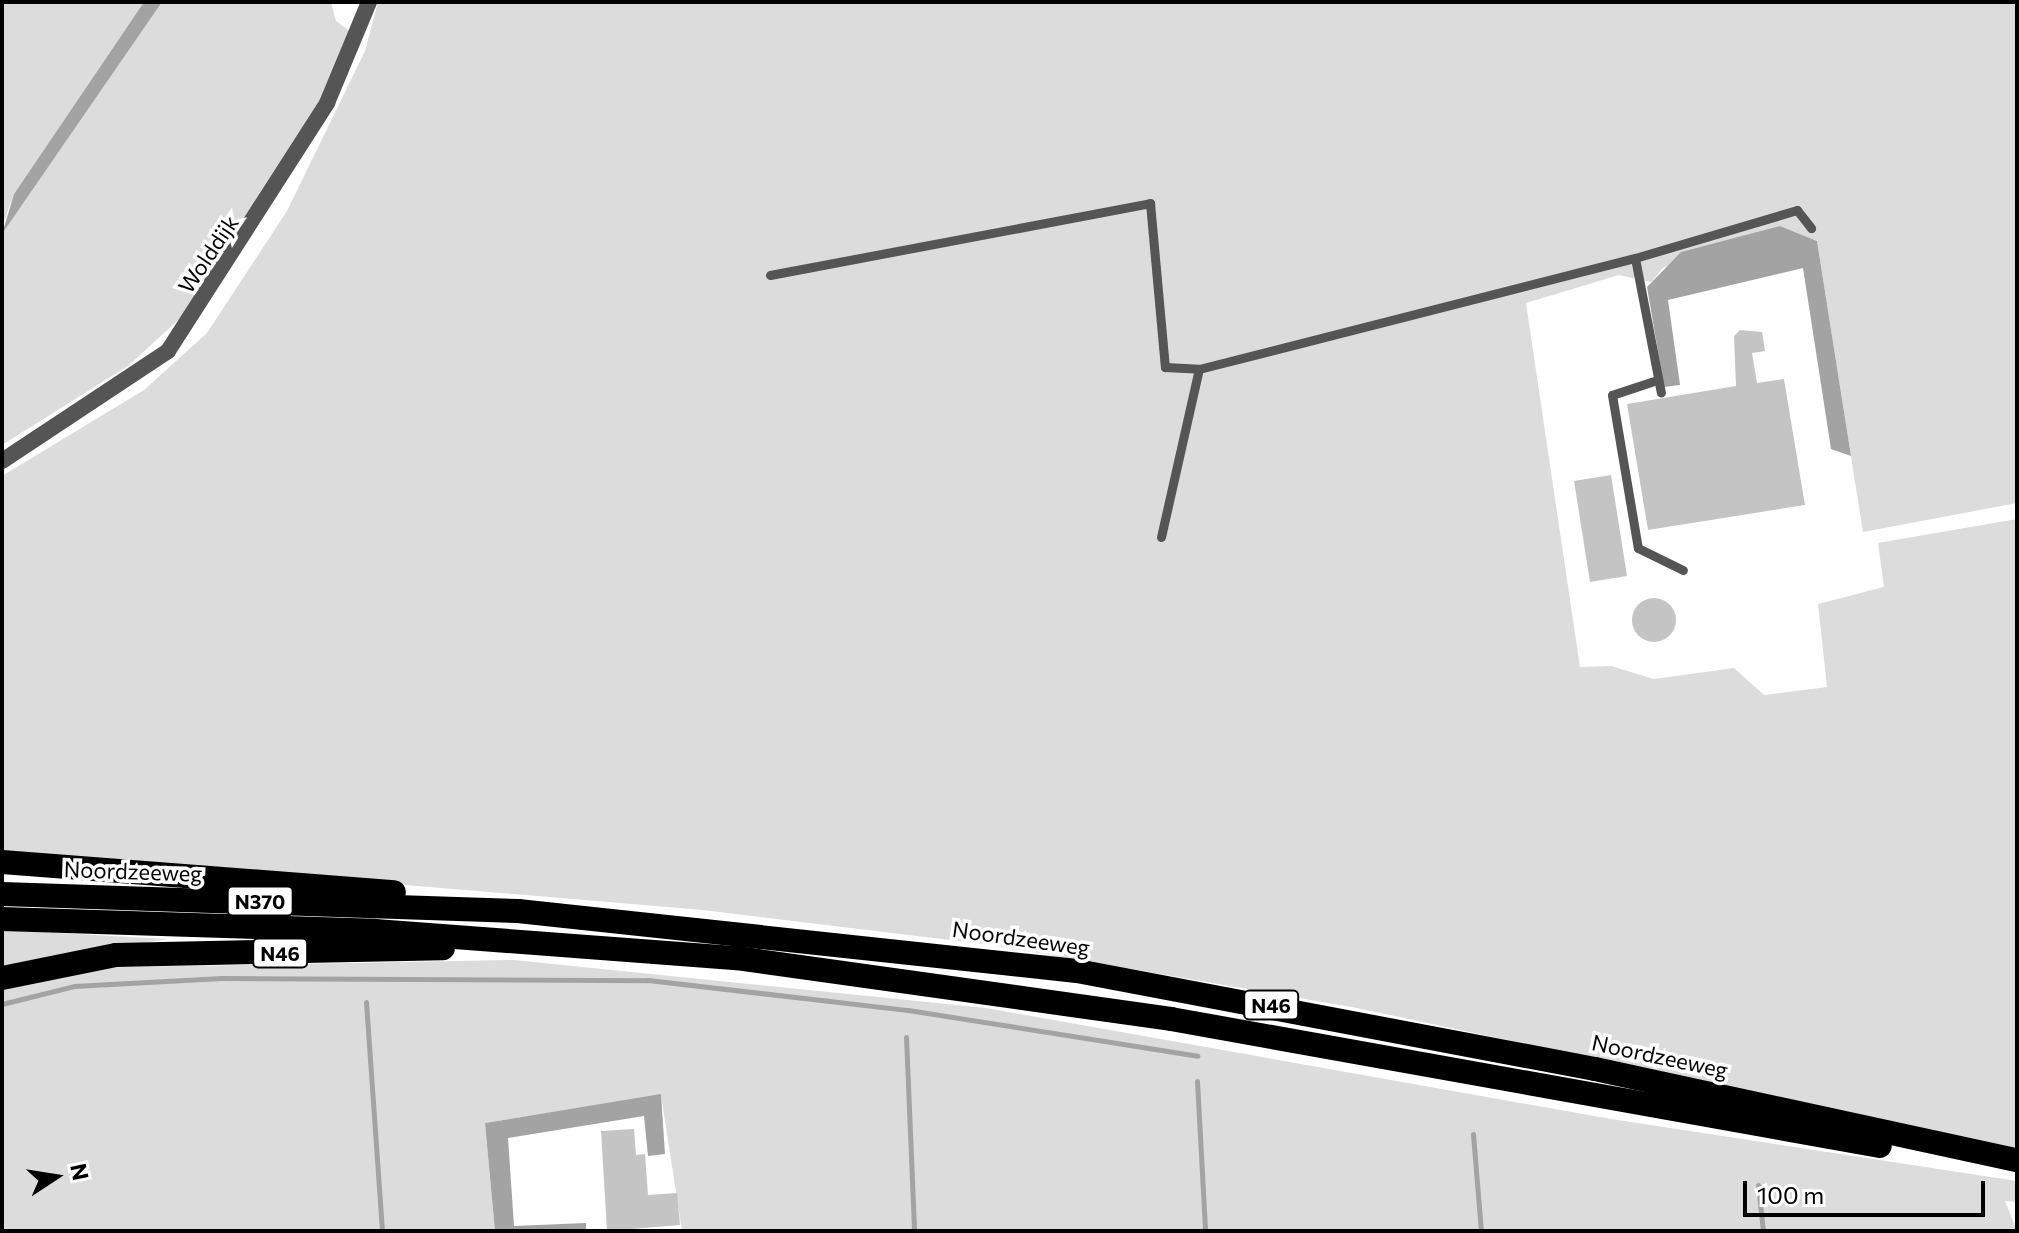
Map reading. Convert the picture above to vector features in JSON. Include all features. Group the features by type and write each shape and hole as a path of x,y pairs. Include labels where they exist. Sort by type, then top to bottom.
{"highway":[{"name":"N46","path":"2,862 289,880 518,911"},
{"name":"Noordzeeweg","path":"2,894 518,911 1077,971 1595,1069 2017,1160"},
{"name":"N46","path":"2,919 561,942 950,985 2017,1167"},
{"name":"N46","path":"2,978 116,955 561,942"}],"street":[{"name":"Wolddijk","path":"2,461 168,351 327,103 369,2"}],"lane":[{"path":"770,275 1150,203 1165,367 1199,369 1635,258 1797,210 1811,228"},
{"path":"1635,258 1654,381 1661,393"},
{"path":"1161,537 1199,369"},
{"path":"1654,381 1612,395 1638,548 1683,570"}],"shaded area":[{"path":"2,2 144,2 14,194 2,227"},
{"path":"144,2 162,2 2,234 14,194"},
{"path":"162,2 331,2 336,21 351,32 321,101 186,313 128,366 2,445 2,234"},
{"path":"378,2 2017,2 2017,503 1863,532 1817,241 1780,226 1664,267 1651,282 1619,275 1526,303 1580,667 1611,666 1654,679 1734,668 1764,695 1827,687 1818,604 1884,587 1878,543 2017,519 2017,1148 1352,1007 991,945 703,910 2,851 2,476 144,390 207,333 287,211 365,51"},
{"path":"1780,226 1817,241 1851,456 1831,449 1803,268 1668,300 1680,385 1664,387 1647,287 1681,252"},
{"path":"2,930 168,939 2,966"},
{"path":"514,960 986,1008 1611,1119 2017,1181 2017,1202 2005,1201 2017,1231 682,1231 661,1095 485,1123 495,1231 2,1231 2,988 76,968"},
{"path":"661,1094 665,1154 648,1156 644,1116 508,1138 514,1226 586,1223 586,1231 495,1231 485,1123"}],"building":[{"path":"1740,330 1762,332 1765,351 1752,353 1757,383 1784,379 1805,505 1648,530 1627,404 1736,386 1734,336"},
{"path":"1611,475 1627,576 1590,582 1574,481"},
{"path":"1654,598 1669,605 1676,620 1669,635 1654,642 1639,635 1632,620 1639,605"},
{"path":"634,1129 636,1155 645,1154 648,1195 677,1193 680,1225 607,1231 601,1131"}],"waterway":[{"path":"2,1004 74,986 222,978 648,980 908,1010 1197,1056"},
{"path":"366,1002 382,1231"},
{"path":"906,1037 914,1231"},
{"path":"1197,1081 1205,1231"},
{"path":"1473,1134 1481,1231"},
{"path":"1758,1185 1763,1231"}]}
